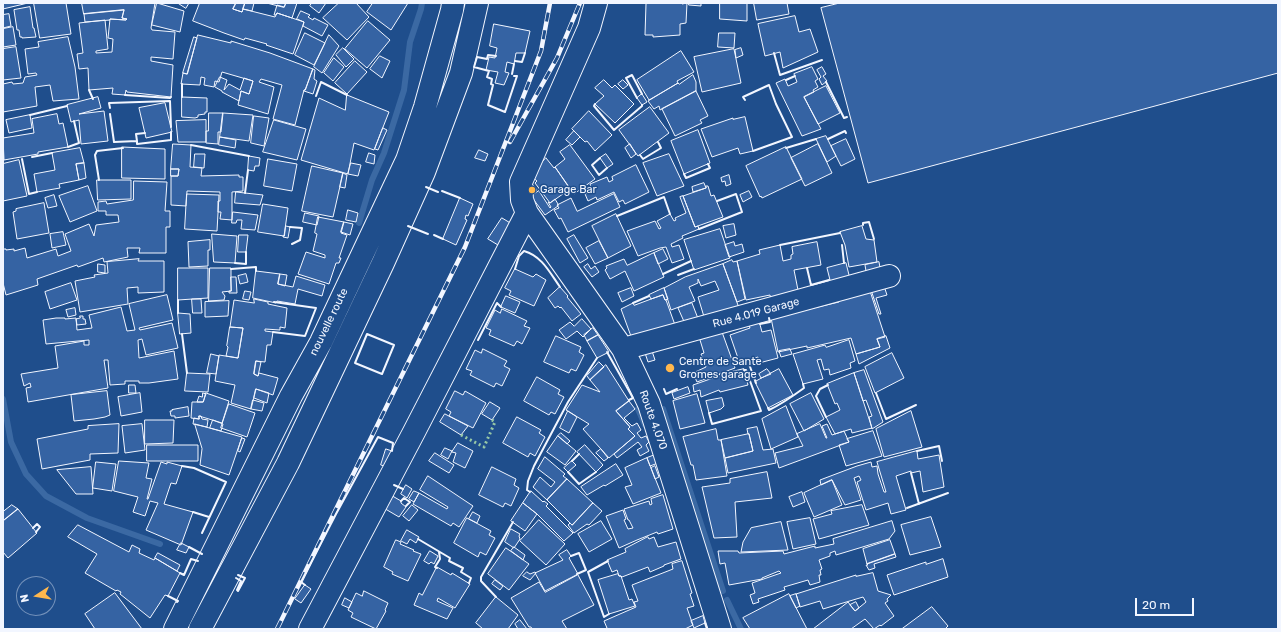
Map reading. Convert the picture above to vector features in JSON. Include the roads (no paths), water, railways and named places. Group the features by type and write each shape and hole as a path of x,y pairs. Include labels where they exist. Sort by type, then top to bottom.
{"main road":[{"name":"nouvelle route","path":"175,629 291,396 321,342 407,160 425,107 453,3"},
{"name":"nouvelle route","path":"200,629 288,463 424,172 461,73 477,3"},
{"path":"310,629 414,432 526,213 522,200 521,182 589,28 596,3"},
{"name":"Route 4.070","path":"526,213 623,349 650,404 720,629"},
{"name":"Rue 4.019 Garage","path":"623,349 889,276"},
{"path":"321,342 341,352"}],"waterway":[{"path":"359,223 372,180 384,153 404,90 410,42 422,3"},
{"path":"3,399 11,442 26,474 46,496 87,518 160,544"},
{"path":"638,409 645,425"},
{"path":"663,409 723,591"},
{"path":"727,600 741,629"}],"railway":[{"path":"277,629 465,247 541,51 550,3"},
{"path":"510,142 557,58 580,3"}],"place":[{"name":"Garage Bar","path":"532,190"},
{"name":"Centre de Sante Gromes garage","path":"670,368"}]}
